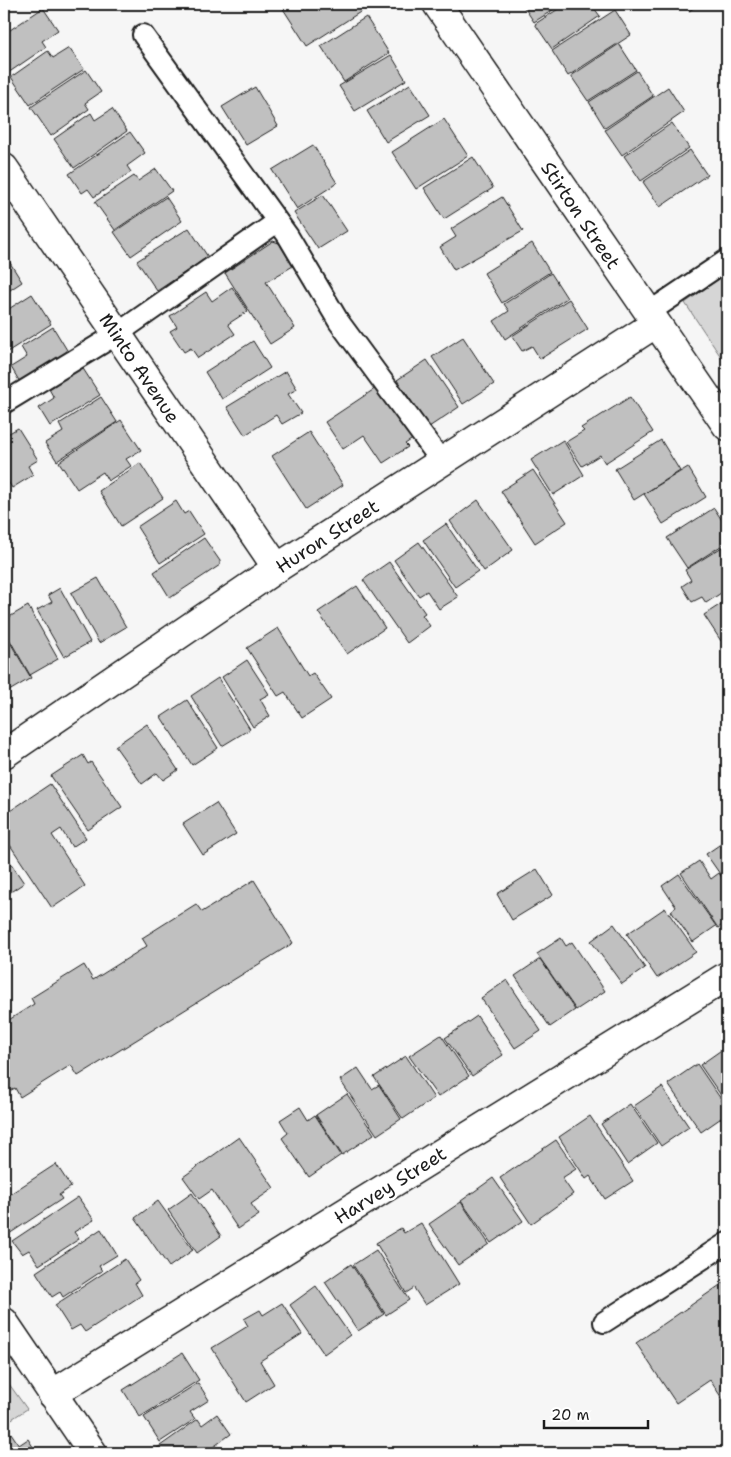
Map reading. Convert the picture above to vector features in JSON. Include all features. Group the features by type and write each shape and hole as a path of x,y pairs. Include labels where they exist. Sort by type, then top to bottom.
{"street":[{"name":"Stirton Street","path":"437,4 727,426"},
{"name":"Minto Avenue","path":"4,169 278,568"},
{"name":"Huron Street","path":"4,754 278,568 442,462 652,319"},
{"name":"Harvey Street","path":"52,1394 727,976"},
{"path":"4,1322 93,1453"}],"lane":[{"path":"143,35 277,222 339,322 442,462"},
{"path":"4,403 117,334 277,222"},
{"path":"652,319 727,260"},
{"path":"604,1322 727,1243"}],"shaded area":[{"path":"727,273 727,366 685,303"},
{"path":"4,1377 27,1409 4,1424"}],"building":[{"path":"280,4 366,4 368,7 307,46"},
{"path":"522,4 562,4 534,22"},
{"path":"566,4 591,4 600,16 552,49 535,24"},
{"path":"685,4 700,4 689,11"},
{"path":"43,8 58,30 42,41 46,47 8,73 4,67 4,34"},
{"path":"615,10 631,35 568,76 552,51"},
{"path":"366,17 389,53 344,82 321,46"},
{"path":"619,44 636,70 588,101 571,76"},
{"path":"69,48 84,69 30,105 11,77 48,51 53,58"},
{"path":"391,55 406,80 355,111 339,86"},
{"path":"86,70 101,92 85,103 89,109 51,136 31,107"},
{"path":"637,71 653,96 605,128 589,102"},
{"path":"410,84 430,115 386,142 367,111"},
{"path":"255,87 278,126 246,145 222,107"},
{"path":"668,87 684,112 622,155 605,130"},
{"path":"112,109 127,131 74,168 54,139 91,113 95,120"},
{"path":"444,119 468,156 416,189 392,152"},
{"path":"672,123 689,148 641,181 624,156"},
{"path":"130,132 145,153 127,166 131,172 94,197 88,189 82,193 69,174"},
{"path":"313,145 337,183 297,209 272,170"},
{"path":"690,150 707,175 660,207 643,182"},
{"path":"473,157 493,188 444,219 424,188"},
{"path":"156,169 172,191 115,230 95,202 134,176 138,181"},
{"path":"323,195 347,231 318,249 294,213"},
{"path":"166,197 182,221 131,256 114,232"},
{"path":"502,197 523,231 454,270 440,247 456,237 451,229"},
{"path":"189,228 208,257 157,291 137,261"},
{"path":"273,241 279,243 293,266 266,282 295,328 270,344 225,273"},
{"path":"532,243 550,272 502,303 484,273"},
{"path":"7,258 22,282 4,294 4,260"},
{"path":"551,273 567,298 505,339 494,321 509,311 504,304"},
{"path":"232,287 248,311 228,324 235,334 198,358 191,348 184,352 170,331 177,327 170,316 206,292 212,301"},
{"path":"32,294 51,324 4,354 4,312"},
{"path":"569,299 588,329 540,359 532,346 522,351 512,336"},
{"path":"53,327 70,355 21,384 11,367 27,357 21,347"},
{"path":"463,337 494,384 463,404 432,357"},
{"path":"253,341 270,368 222,399 205,372"},
{"path":"427,360 459,407 429,427 397,380"},
{"path":"82,367 100,395 50,426 39,408 54,398 49,389"},
{"path":"286,371 297,389 288,394 301,413 282,424 276,415 245,435 227,407"},
{"path":"379,386 414,438 405,444 408,447 383,463 364,435 343,449 325,422"},
{"path":"101,397 117,422 57,461 45,443 63,432 59,424"},
{"path":"630,397 653,432 605,463 600,455 582,466 566,442 584,431 581,428"},
{"path":"121,420 141,450 126,459 131,466 108,481 103,472 77,489 59,462"},
{"path":"18,428 38,460 28,466 33,475 12,488 4,475 4,436"},
{"path":"309,432 343,485 306,509 272,456"},
{"path":"563,440 584,475 553,495 531,460"},
{"path":"661,440 680,471 634,500 615,469"},
{"path":"140,463 163,498 121,526 99,491"},
{"path":"688,467 706,497 663,524 644,494"},
{"path":"533,470 567,522 535,543 501,491"},
{"path":"478,500 513,550 484,571 450,521"},
{"path":"176,501 184,514 189,511 204,534 160,563 137,527"},
{"path":"714,508 727,528 727,542 687,568 667,538"},
{"path":"446,524 478,571 455,587 423,540"},
{"path":"204,538 220,561 220,565 170,598 154,572"},
{"path":"419,542 458,597 439,609 427,591 419,596 394,560"},
{"path":"727,544 727,589 706,603 702,597 692,602 682,586 691,580 685,570"},
{"path":"389,562 425,613 422,615 430,626 407,643 363,580"},
{"path":"98,578 126,627 99,643 71,593"},
{"path":"357,586 385,628 347,654 318,612"},
{"path":"60,588 90,642 64,657 37,610 52,602 48,595"},
{"path":"727,600 727,637 721,641 704,615"},
{"path":"28,606 58,659 30,675 4,630 4,620"},
{"path":"278,628 308,676 313,673 331,699 302,718 285,692 278,696 247,648"},
{"path":"4,632 31,678 4,694"},
{"path":"247,660 269,694 260,699 270,716 253,727 222,677"},
{"path":"218,678 250,729 222,746 191,696"},
{"path":"187,700 218,748 192,765 161,717"},
{"path":"147,724 178,770 163,780 157,773 142,784 115,746"},
{"path":"83,755 88,764 91,762 122,807 88,830 51,776"},
{"path":"50,784 86,838 72,847 61,829 52,835 85,886 52,908 4,836 4,815"},
{"path":"216,803 236,834 203,855 183,824"},
{"path":"725,841 727,845 727,884 706,854"},
{"path":"4,853 24,883 9,893 4,887"},
{"path":"699,861 711,879 719,873 727,885 727,922 718,928 681,873"},
{"path":"537,869 553,895 512,920 497,894"},
{"path":"679,874 716,926 693,942 671,911 676,907 662,886"},
{"path":"254,880 293,943 78,1076 71,1065 20,1097 15,1088 4,1094 4,1023 34,1004 31,998 84,965 93,980 147,946 142,938 196,904 202,912"},
{"path":"665,908 696,952 657,978 627,934"},
{"path":"614,924 645,968 622,984 591,941"},
{"path":"561,938 566,946 572,942 605,991 576,1010 537,954"},
{"path":"540,959 575,1010 550,1027 515,976"},
{"path":"507,980 541,1031 515,1048 481,998"},
{"path":"477,1016 503,1055 472,1076 445,1038"},
{"path":"441,1035 469,1076 438,1097 409,1056"},
{"path":"727,1046 727,1104 700,1065"},
{"path":"406,1056 434,1098 403,1119 374,1077"},
{"path":"697,1064 727,1108 727,1114 701,1132 668,1084"},
{"path":"358,1068 372,1089 379,1085 401,1119 377,1135 340,1080"},
{"path":"662,1087 689,1127 661,1146 634,1106"},
{"path":"347,1094 374,1134 342,1155 316,1115"},
{"path":"630,1104 657,1143 627,1164 601,1124"},
{"path":"300,1107 308,1120 315,1115 341,1155 309,1177 282,1138 288,1133 280,1120"},
{"path":"590,1116 633,1181 605,1199 590,1176 586,1179 559,1137"},
{"path":"239,1137 274,1188 251,1204 259,1215 238,1229 212,1190 199,1199 183,1177"},
{"path":"556,1140 576,1169 562,1178 573,1194 531,1224 500,1178"},
{"path":"56,1164 71,1187 59,1195 62,1199 9,1234 4,1226 4,1198"},
{"path":"493,1178 523,1221 491,1243 461,1201"},
{"path":"192,1193 221,1236 197,1253 168,1210"},
{"path":"78,1197 94,1220 74,1232 79,1239 39,1265 29,1250 22,1254 12,1241"},
{"path":"158,1201 193,1250 169,1267 135,1218"},
{"path":"461,1202 489,1244 458,1265 429,1224"},
{"path":"421,1223 459,1284 425,1305 414,1288 406,1293 376,1243 401,1228 404,1233"},
{"path":"101,1229 117,1255 99,1266 102,1271 63,1297 60,1292 52,1297 36,1272"},
{"path":"376,1250 409,1300 386,1315 353,1265"},
{"path":"125,1259 139,1280 135,1283 142,1295 85,1332 80,1325 71,1330 55,1305"},
{"path":"351,1264 384,1314 358,1331 325,1282"},
{"path":"726,1281 727,1406 710,1380 676,1403 636,1343"},
{"path":"316,1286 350,1335 324,1354 290,1305"},
{"path":"282,1303 302,1334 260,1361 274,1384 246,1402 212,1348 248,1326 244,1319 260,1310 263,1315"},
{"path":"182,1353 199,1380 140,1417 123,1390"},
{"path":"198,1383 209,1400 190,1412 195,1419 160,1442 144,1417"},
{"path":"217,1414 231,1434 205,1453 155,1453 153,1451 198,1419 202,1425"},
{"path":"11,1433 19,1445 28,1439 37,1453 4,1453 4,1438"}]}
